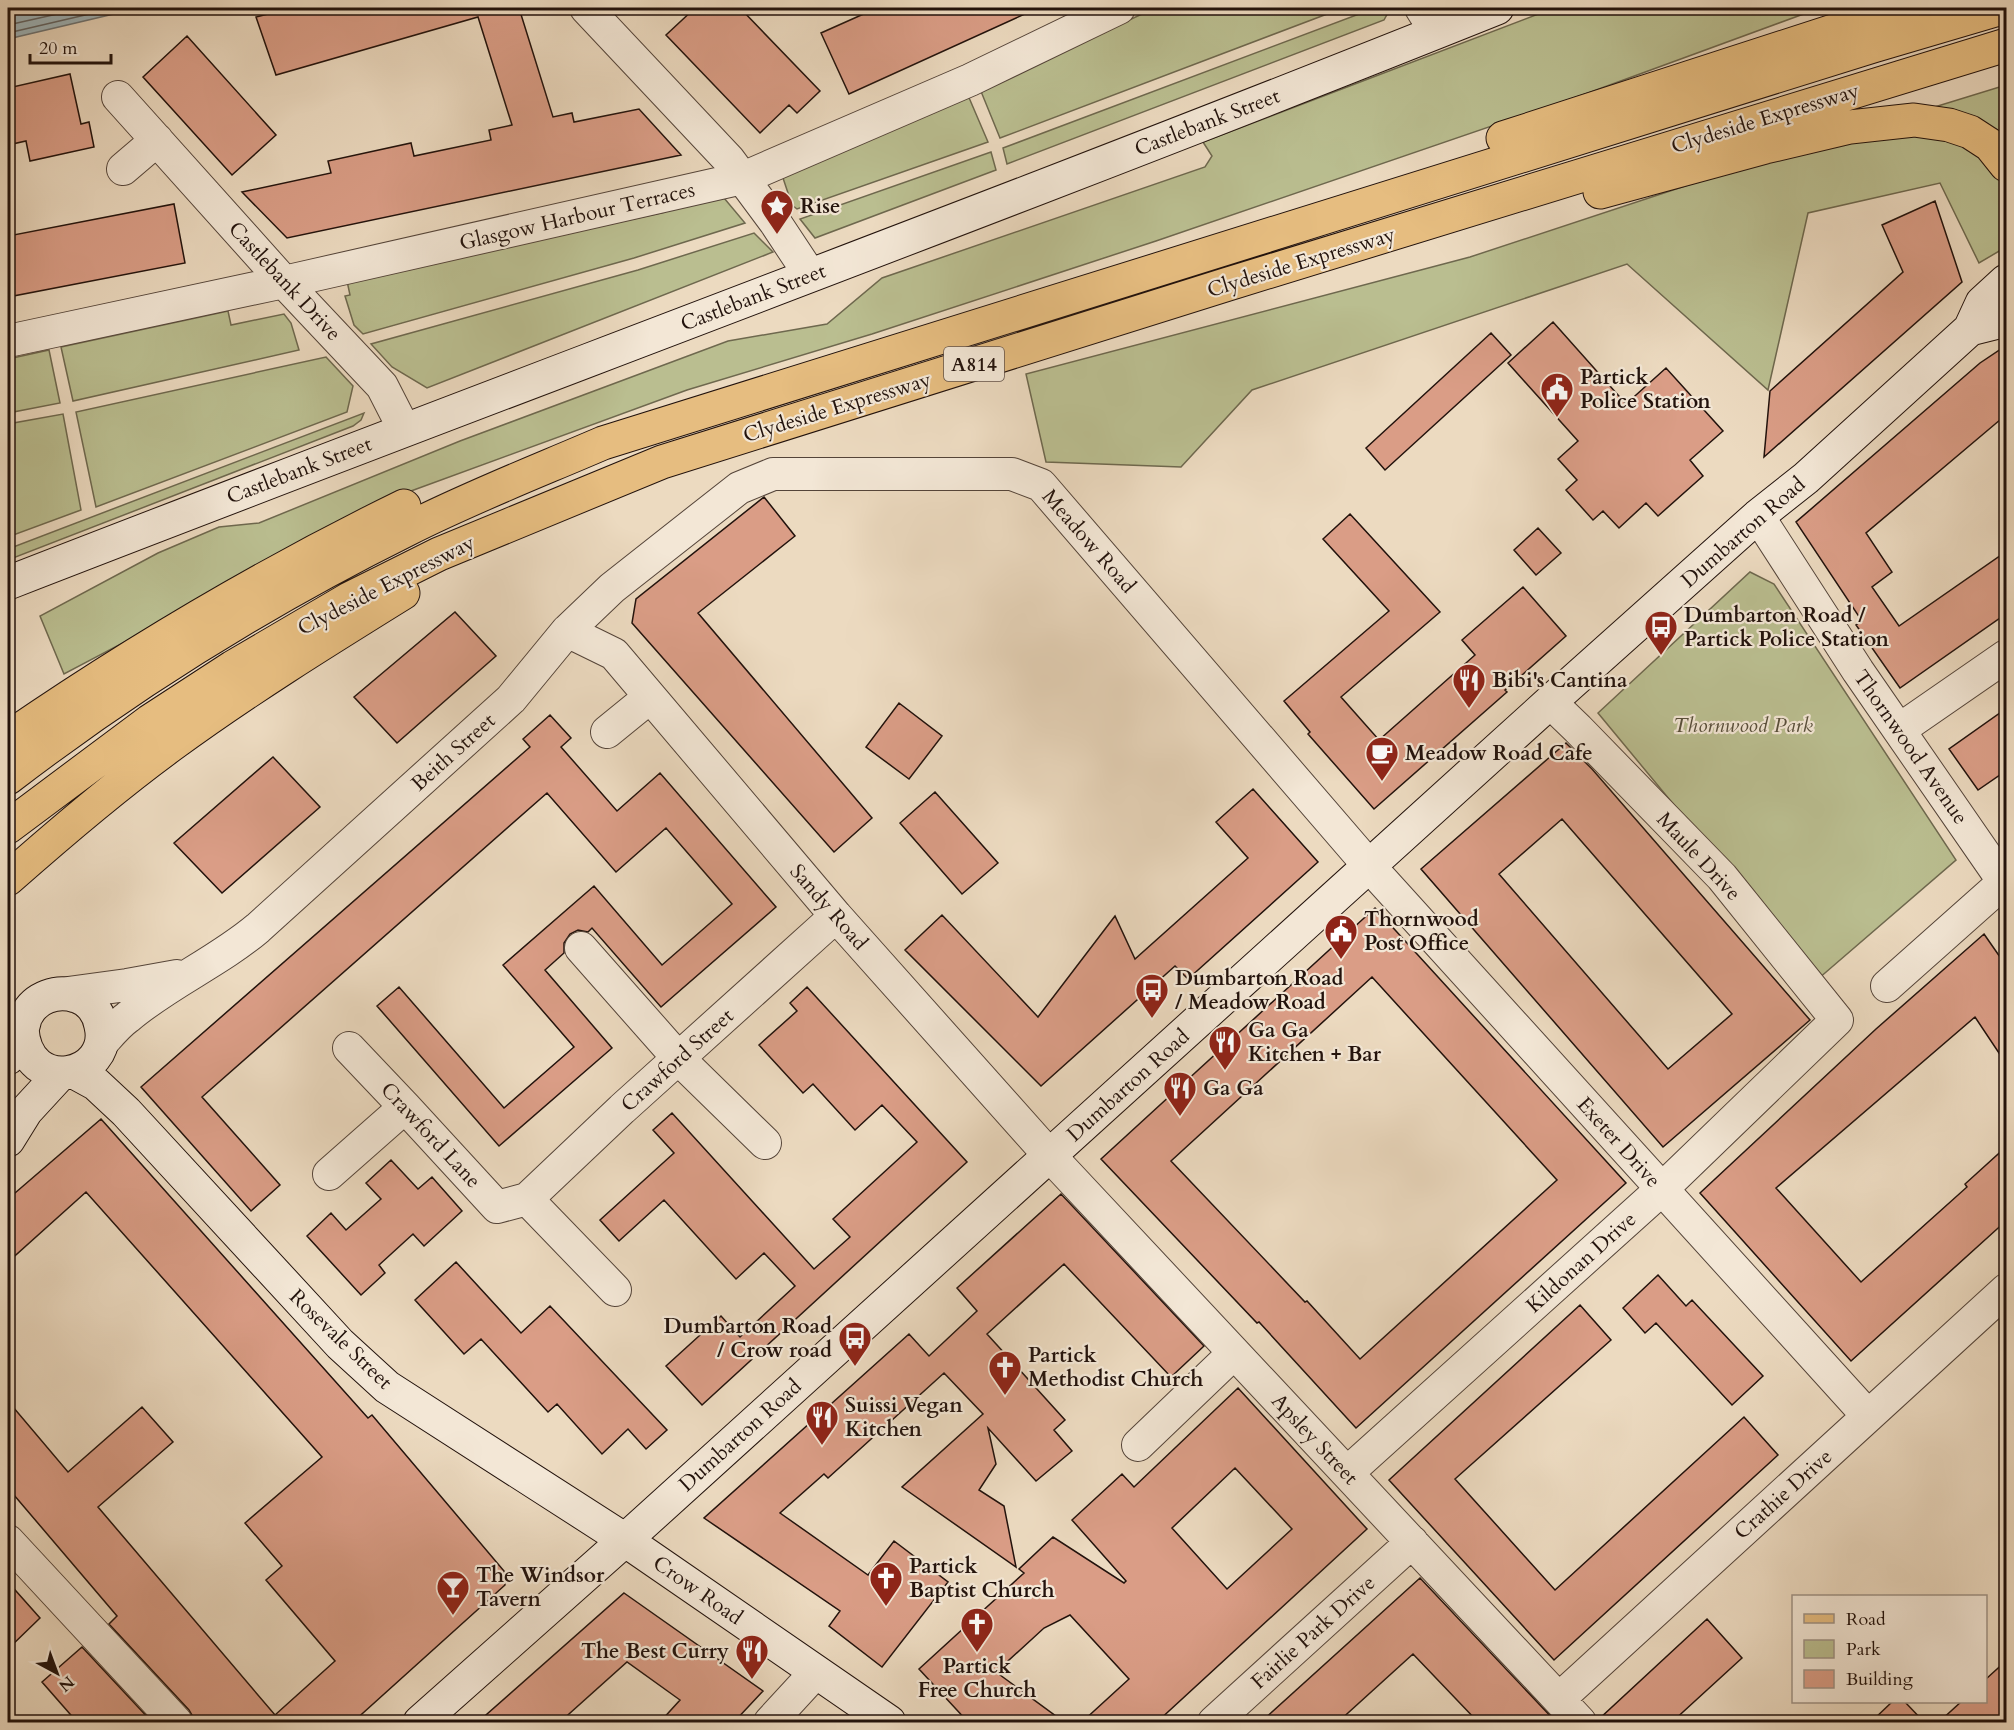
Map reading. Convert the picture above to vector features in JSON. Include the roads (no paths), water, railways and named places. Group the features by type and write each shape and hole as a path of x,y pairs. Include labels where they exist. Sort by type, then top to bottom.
{"main road":[{"path":"1388,198 1483,144 1904,8"},
{"name":"Clydeside Expressway","path":"8,778 119,697 207,640 320,575 408,528 603,443 1873,45 2002,8"},
{"name":"Clydeside Expressway","path":"8,826 150,721 233,667 358,594 439,554 662,462 1225,285 2007,45"},
{"path":"1225,285 1337,268 1612,189 1765,147 1850,127 1914,120 1949,125 1970,132 1990,145 2007,165"},
{"path":"8,738 118,666 223,602 349,533 482,471 549,448 603,443"},
{"path":"8,879 57,836 170,747 287,666 524,518"}],"street":[{"path":"586,8 729,160 775,222 810,275"},
{"name":"Glasgow Harbour Terraces","path":"8,341 284,282 743,178 970,80 1119,8"},
{"name":"Castlebank Street","path":"8,583 810,275 1428,20 1497,8"},
{"name":"Castlebank Drive","path":"118,97 284,282 382,386 404,429"},
{"path":"123,169 157,140"},
{"name":"Dumbarton Road","path":"420,1722 625,1540 1550,702 1758,516 1806,478 1970,328 1982,303 2007,281"},
{"path":"1970,328 2007,320"},
{"name":"Meadow Road","path":"700,518 739,488 773,474 1012,474 1041,485 1370,867"},
{"name":"Thornwood Avenue","path":"1758,516 1858,671 2005,883"},
{"name":"Beith Street","path":"8,1140 26,1111 68,1073 87,1065 100,1046 127,1017 226,953 258,928 511,699 567,631 612,588 700,518"},
{"name":"Sandy Road","path":"567,631 614,654 836,916 1050,1156"},
{"path":"1899,730 2007,656"},
{"path":"607,732 650,697"},
{"name":"Maule Drive","path":"1550,702 1722,877 1837,1020"},
{"name":"Exeter Drive","path":"1370,867 1868,1416"},
{"path":"1887,986 2005,883"},
{"name":"Crawford Street","path":"522,1200 836,916"},
{"path":"581,948 680,1059 765,1143"},
{"name":"Beith Street","path":"8,1058 26,1017 33,1006 43,998 55,994 127,985 195,972"},
{"path":"68,993 81,997 99,1016 102,1029 100,1046"},
{"name":"Kildonan Drive","path":"1347,1473 1662,1189 1837,1020"},
{"path":"22,1029 23,1042 32,1059 47,1071 68,1073"},
{"name":"Rosevale Street","path":"100,1046 126,1112"},
{"name":"Crawford Lane","path":"349,1048 497,1207 522,1200"},
{"name":"Rosevale Street","path":"68,1073 96,1084 126,1112 340,1344 387,1386 625,1540"},
{"path":"330,1174 405,1107"},
{"name":"Apsley Street","path":"1050,1156 1580,1722"},
{"path":"522,1200 615,1290"},
{"name":"Crathie Drive","path":"1559,1699 2007,1290"},
{"path":"1138,1445 1234,1353"},
{"name":"Crow Road","path":"625,1540 889,1722"},
{"path":"8,1541 176,1722"},
{"name":"Fairlie Park Drive","path":"1214,1722 1412,1542"},
{"path":"770,1722 816,1672"}],"water":[{"path":"8,8 139,8 8,39"}],"place":[{"name":"Rise","path":"777,235"},
{"name":"Partick Police Station","path":"1557,418"},
{"name":"Dumbarton Road / Partick Police Station","path":"1661,656"},
{"name":"Bibi's Cantina","path":"1469,709"},
{"name":"Meadow Road Cafe","path":"1382,782"},
{"name":"Thornwood Post Office","path":"1341,960"},
{"name":"Dumbarton Road / Meadow Road","path":"1152,1019"},
{"name":"Ga Ga Kitchen + Bar","path":"1225,1071"},
{"name":"Ga Ga","path":"1180,1117"},
{"name":"Dumbarton Road / Crow road","path":"855,1367"},
{"name":"Partick Methodist Church","path":"1005,1396"},
{"name":"Suissi Vegan Kitchen","path":"822,1446"},
{"name":"Partick Baptist Church","path":"886,1607"},
{"name":"The Windsor Tavern","path":"453,1616"},
{"name":"Partick Free Church","path":"977,1653"},
{"name":"The Best Curry","path":"752,1680"}],"park label":[{"name":"Thornwood Park","path":"1743,725"}]}
